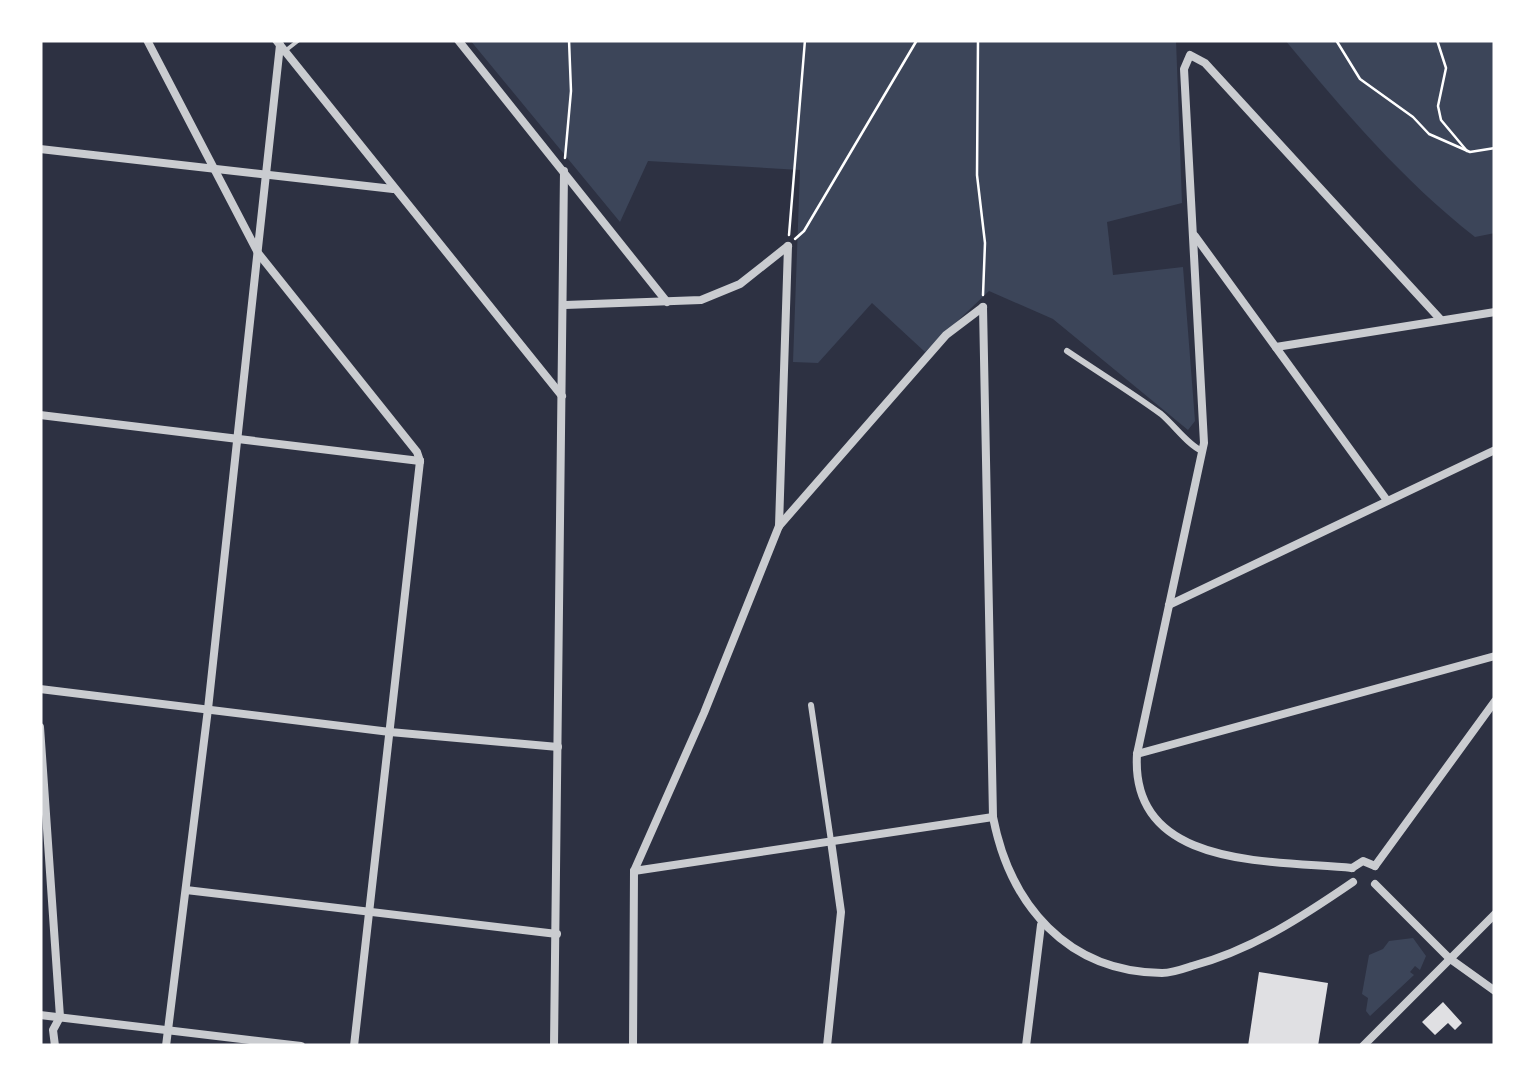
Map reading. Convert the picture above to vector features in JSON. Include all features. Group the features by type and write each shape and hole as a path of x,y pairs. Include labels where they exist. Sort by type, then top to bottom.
{"street":[{"path":"146,40 258,253 417,452 420,461 354,1046"},
{"path":"458,40 667,302"},
{"path":"166,1046 208,710 280,45"},
{"path":"280,45 562,396"},
{"path":"1352,868 1354,882 1364,889 1375,884 1379,875 1375,866 1363,861 1352,868 1195,848 1162,826 1142,795 1136,777 1137,754 1203,447 1184,70 1190,55 1205,63 1440,320"},
{"path":"40,149 394,189"},
{"path":"554,1046 564,170"},
{"path":"1193,233 1386,499"},
{"path":"564,305 701,300 740,284 788,246"},
{"path":"633,1046 634,872 704,713 778,526 788,246"},
{"path":"778,526 946,335 983,307"},
{"path":"983,307 993,817 999,847 1041,924 1077,951 1116,966 1164,974 1222,958 1282,930 1354,882"},
{"path":"1276,347 1495,312"},
{"path":"1067,352 1158,412 1184,432 1194,448 1203,447"},
{"path":"40,416 420,461"},
{"path":"1168,605 1495,450"},
{"path":"1137,754 1495,656"},
{"path":"40,689 390,732 558,747"},
{"path":"1375,866 1495,701"},
{"path":"811,706 841,912 826,1046"},
{"path":"40,728 60,1017 53,1030 54,1046"},
{"path":"634,872 993,817"},
{"path":"1375,884 1449,958 1495,990"},
{"path":"186,890 557,934"},
{"path":"1363,1046 1495,914"},
{"path":"1026,1046 1041,924"},
{"path":"40,1015 301,1046"}],"lane":[{"path":"280,45 299,40"}],"path":[{"path":"564,170 570,91 568,40"},
{"path":"788,246 804,40"},
{"path":"788,246 804,231 918,40"},
{"path":"978,40 977,175 986,243 983,307"},
{"path":"1336,40 1360,79 1413,117 1429,134 1470,152 1495,148"},
{"path":"1437,40 1446,68 1438,106 1441,120 1470,152"}],"shaded area":[{"path":"470,40 1176,40 1182,203 1107,222 1113,275 1183,267 1195,421 1188,430 1053,319 989,291 925,352 872,303 818,363 793,362 800,170 648,161 620,222"},
{"path":"1285,40 1495,40 1495,233 1475,237 1448,215 1352,119"},
{"path":"1413,938 1426,956 1420,970 1415,966 1410,972 1414,975 1370,1016 1366,1011 1368,998 1362,994 1369,955 1383,949 1389,941"}],"building":[{"path":"1259,972 1328,983 1318,1046 1248,1046"},
{"path":"1443,1002 1462,1023 1455,1030 1448,1023 1435,1035 1422,1022"}]}
